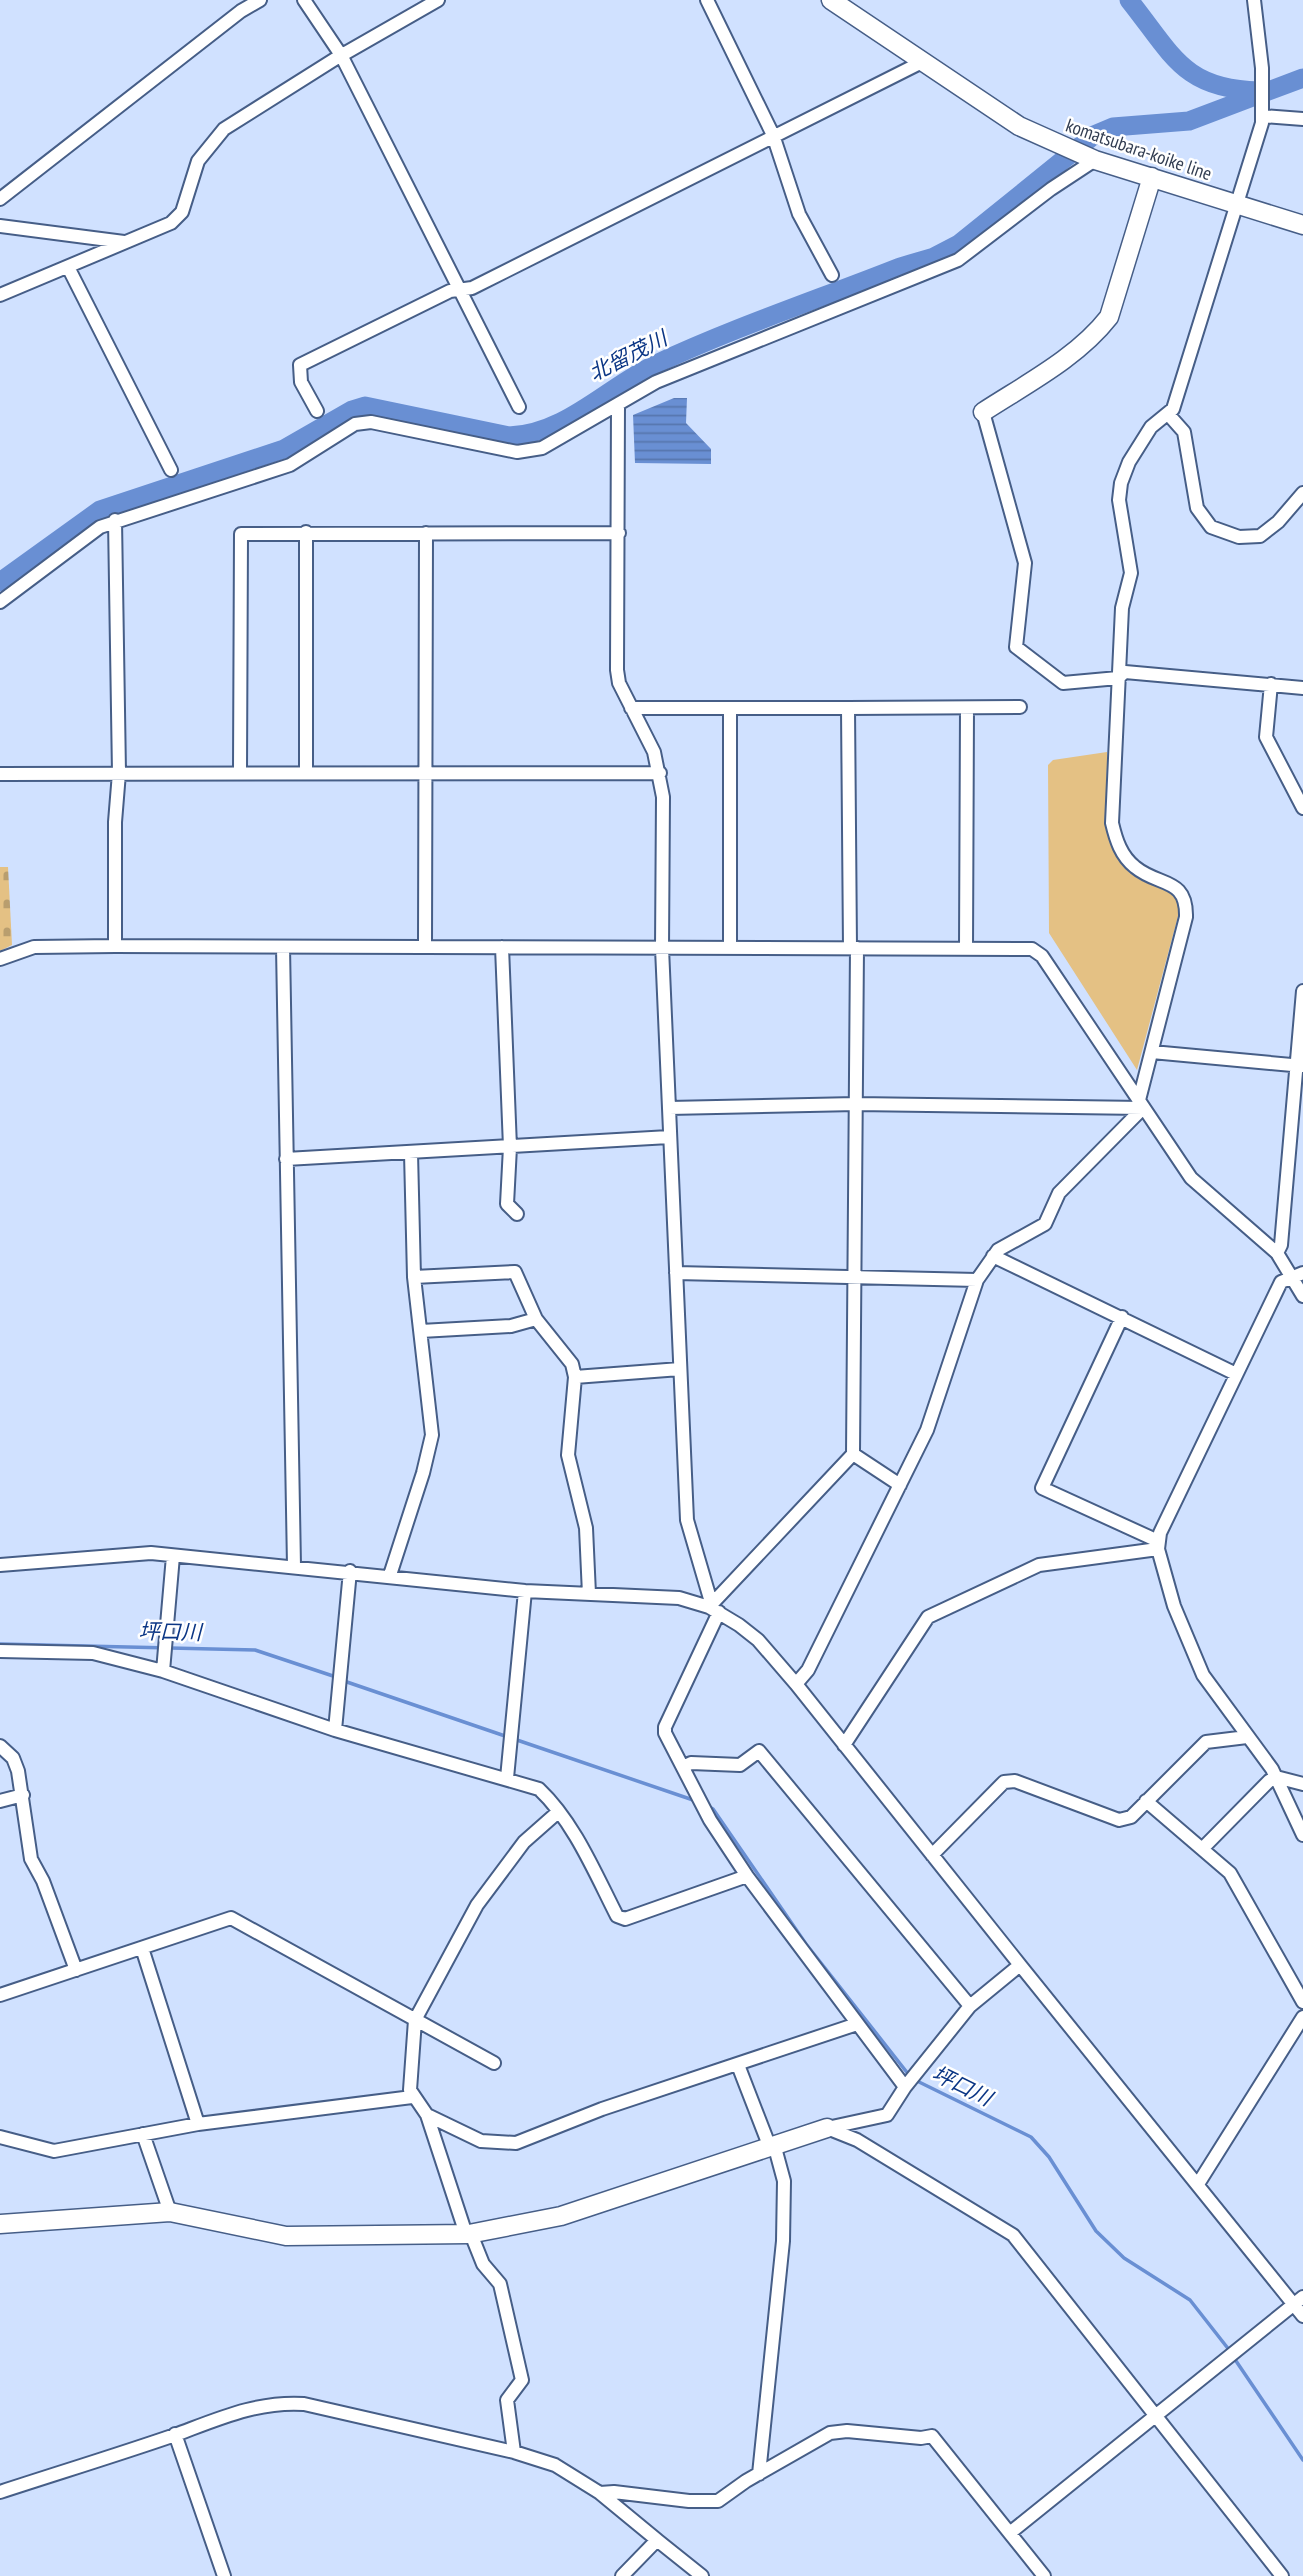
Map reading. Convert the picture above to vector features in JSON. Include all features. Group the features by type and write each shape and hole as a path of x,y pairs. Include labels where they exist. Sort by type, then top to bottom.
{"street":[{"path":"0,199 241,11 260,0"},
{"path":"304,0 341,55 519,407"},
{"path":"0,295 160,230 182,212 198,161 224,130 341,55 438,0"},
{"path":"707,0 772,135 799,214 832,275"},
{"name":"komatsubara-koike line","path":"831,0 1019,126 1065,148 1092,159 1303,225"},
{"path":"796,1684 808,1670 927,1430 977,1280 993,1256 1045,1224 1059,1193 1141,1104 1186,917 1186,902 1181,891 1135,867 1118,848 1112,823 1122,608 1131,573 1119,500 1121,483 1129,462 1151,427 1173,409 1263,112 1262,68 1254,0"},
{"path":"317,411 301,382 300,365 450,291 483,282 922,62"},
{"path":"1263,112 1303,119"},
{"path":"0,602 100,527 290,465 355,424 370,422 517,452 542,448 656,382 958,260 1092,159"},
{"path":"1152,177 1108,317 1094,335 1071,354 984,412 1025,563 1016,646 1063,683 1118,678 1125,672 1303,688"},
{"path":"0,226 128,243"},
{"path":"68,267 171,470"},
{"path":"618,404 620,533 617,670 619,683 654,752 663,797 662,948 687,1520 713,1607"},
{"path":"1168,414 1184,432 1197,508 1211,527 1238,537 1260,536 1278,522 1303,493"},
{"path":"115,520 119,773 115,821 115,946"},
{"path":"306,532 306,772"},
{"path":"425,946 426,533"},
{"path":"240,771 242,534 620,533"},
{"path":"1271,684 1266,737 1303,808"},
{"path":"631,708 1020,707"},
{"path":"730,708 730,948"},
{"path":"848,708 856,1104 853,1454 713,1607 665,1727 705,1810 747,1876 906,2085"},
{"path":"966,948 967,709"},
{"path":"0,774 240,771 660,773"},
{"path":"0,959 34,947 115,946 1032,949 1042,956 1191,1178 1277,1253 1297,1275 1303,1296"},
{"path":"283,947 294,1566"},
{"path":"502,947 510,1147 507,1203 517,1214"},
{"path":"1277,1253 1300,1066 1303,991"},
{"path":"1152,1052 1300,1066"},
{"path":"669,1108 856,1104 1141,1104"},
{"path":"286,1159 669,1137"},
{"path":"390,1575 431,1448 414,1277 411,1153"},
{"path":"993,1256 1236,1374"},
{"path":"414,1277 515,1272 536,1319 572,1364 575,1377 568,1455 586,1528 589,1594"},
{"path":"676,1273 977,1280"},
{"path":"1297,1275 1281,1282 1158,1545 1188,1644 1215,1694 1276,1777 1303,1835"},
{"path":"1122,1317 1042,1488 1158,1545"},
{"path":"421,1331 511,1326 536,1319"},
{"path":"575,1377 680,1369"},
{"path":"853,1454 900,1485"},
{"path":"844,1745 928,1617 1039,1565 1158,1545"},
{"path":"0,1566 151,1553 390,1575 525,1591 679,1598 713,1607 758,1640 1198,2184 1300,2306 1227,2358 1153,2416 1012,2532"},
{"path":"163,1671 173,1556"},
{"path":"335,1730 350,1571"},
{"path":"507,1778 525,1591"},
{"path":"0,1651 93,1653 163,1671 335,1730 539,1789 558,1812 587,1857 617,1916 625,1919 747,1876"},
{"path":"932,1855 1004,1782 1015,1781 1119,1820 1131,1817 1206,1742 1247,1737"},
{"path":"0,1746 13,1758 23,1794 31,1859 43,1881 76,1970"},
{"path":"682,1767 691,1763 740,1765 759,1751 970,2006"},
{"path":"1276,1777 1303,1784"},
{"path":"1203,1848 1276,1777"},
{"path":"0,1801 23,1794"},
{"path":"1146,1801 1230,1873 1303,2001"},
{"path":"514,2452 507,2400 522,2380 500,2284 483,2264 464,2228 427,2115 412,2097 410,2090 415,2020 477,1905 524,1842 558,1812"},
{"path":"0,1996 231,1918 494,2063"},
{"path":"142,1948 198,2124"},
{"path":"0,2224 170,2211 286,2236 469,2234 561,2216 772,2144 887,2115 906,2085 970,2006 1020,1965"},
{"path":"1198,2184 1303,2017"},
{"path":"427,2115 481,2141 516,2143 602,2109 857,2024"},
{"path":"738,2065 772,2144 784,2181 783,2241 759,2474"},
{"path":"0,2137 54,2151 198,2124 412,2097"},
{"path":"827,2128 857,2140 1013,2235 1153,2416 1282,2576"},
{"path":"143,2134 170,2211"},
{"path":"0,2492 176,2434 220,2416 278,2402 304,2404 514,2452 555,2465 600,2493 702,2576"},
{"path":"600,2493 718,2501 830,2433 847,2431 920,2438 932,2436 1012,2532 1044,2576"},
{"path":"176,2434 225,2576"},
{"path":"622,2576 657,2540"}],"green space":[{"path":"1107,752 1107,824 1116,856 1126,869 1141,880 1169,893 1181,905 1137,1070 1049,933 1048,765 1053,760"},
{"path":"0,867 8,867 12,945 0,951"}],"water":[{"path":"674,398 687,398 686,423 711,449 711,464 635,463 633,415"}],"waterway":[{"path":"1129,0 1169,52 1196,76 1233,89 1259,91"},
{"name":"北留茂川","path":"0,582 100,510 284,449 352,410 365,406 509,436 549,427 656,364 747,325 900,267 934,257 959,244 1094,135 1113,127 1189,121 1303,78"},
{"name":"坪口川","path":"0,1644 255,1650 336,1677"},
{"name":"坪口川","path":"344,1681 505,1736"},
{"name":"坪口川","path":"514,1739 696,1801"},
{"name":"坪口川","path":"706,1805 713,1809 806,1944 909,2075"},
{"name":"坪口川","path":"915,2080 1031,2137 1049,2157 1096,2231 1124,2258 1190,2300 1230,2351"},
{"name":"坪口川","path":"1234,2358 1303,2460"}]}
